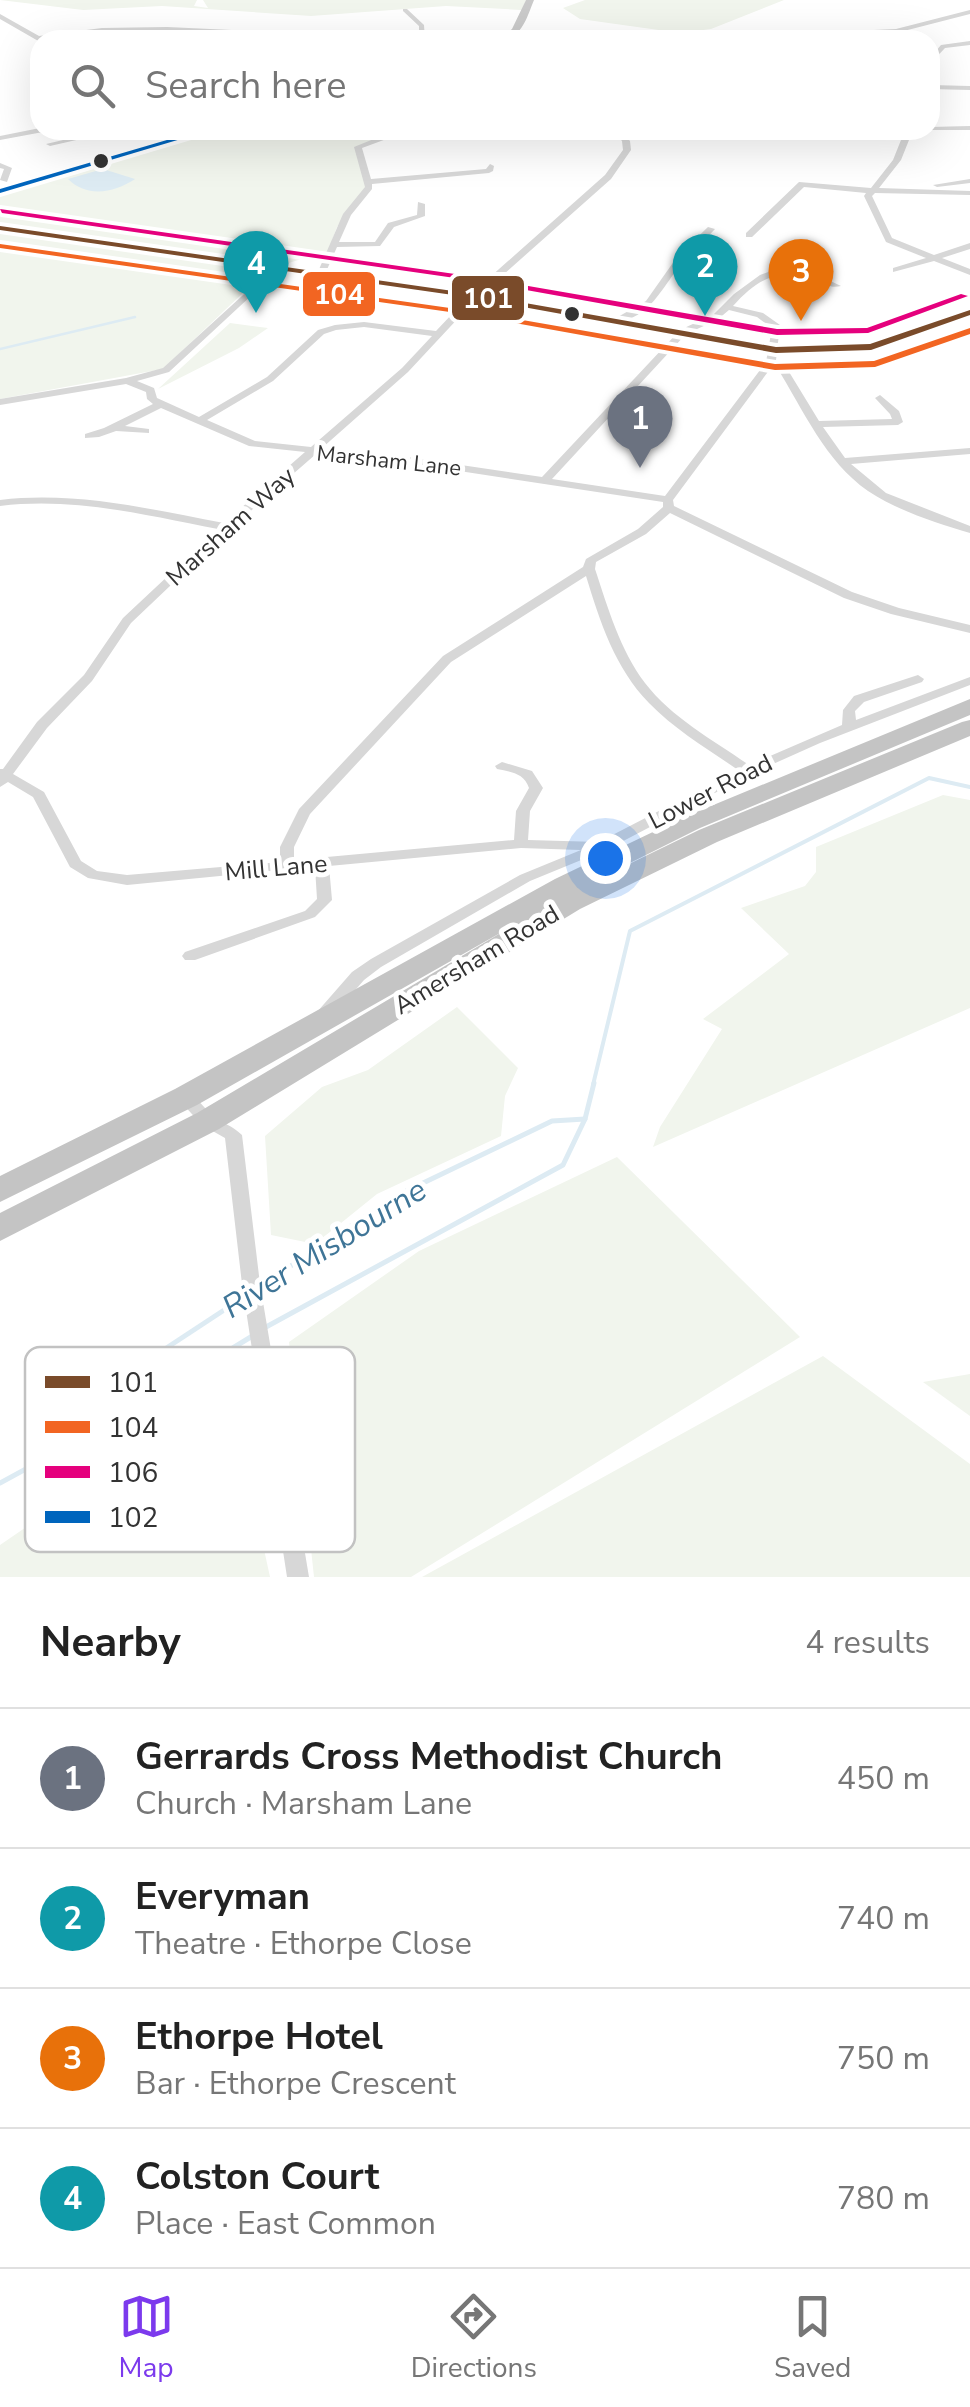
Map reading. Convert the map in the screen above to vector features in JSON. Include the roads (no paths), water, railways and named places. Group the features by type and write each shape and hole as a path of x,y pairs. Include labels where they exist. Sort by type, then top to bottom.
{"highway":[{"path":"0,1190 186,1098 564,886 690,823 970,706"},
{"name":"Amersham Road","path":"0,1228 208,1121 446,975 616,879 798,797 970,726"}],"main road":[{"path":"517,30 530,0"},
{"path":"1,184 18,185 173,140"},
{"path":"0,228 622,320 774,356 871,346 970,312"}],"street":[{"path":"405,10 422,30"},
{"path":"893,30 970,12"},
{"path":"0,16 30,34"},
{"path":"88,30 144,27 180,30"},
{"path":"940,50 943,46 970,44"},
{"path":"940,88 970,88"},
{"path":"940,129 970,128"},
{"path":"0,138 30,132"},
{"path":"50,144 69,140"},
{"path":"369,182 358,147 377,140"},
{"name":"Marsham Way","path":"2,777 42,724 88,678 127,620 405,370 474,296 608,178 627,150 622,140"},
{"path":"905,140 897,160 868,196 889,240 970,272"},
{"path":"0,165 8,168 1,184"},
{"path":"321,274 347,214 369,182 492,170"},
{"path":"902,192 970,181"},
{"path":"749,235 802,184 970,193"},
{"path":"334,245 377,244 391,225 421,216 422,204"},
{"path":"644,324 649,303 680,259 711,229"},
{"path":"896,270 970,246"},
{"path":"161,404 152,399 151,390 166,370 276,268"},
{"path":"545,480 685,332 701,321 713,319 760,276 770,272 801,272 838,286"},
{"path":"622,320 649,303"},
{"path":"726,307 770,320 776,326 774,356 648,529 590,561 588,569 606,620 631,672 668,712 748,770"},
{"path":"202,419 270,379 321,332 331,328 359,324 437,334"},
{"path":"774,356 841,462 882,495 970,530"},
{"path":"0,402 127,381 166,370"},
{"path":"127,381 151,390"},
{"path":"818,424 898,422 895,412 880,398"},
{"path":"118,428 134,414 161,404"},
{"name":"Marsham Lane","path":"161,404 253,444 407,460 545,480 668,504 848,595 970,629"},
{"path":"89,436 118,428 145,431"},
{"path":"841,462 970,450"},
{"path":"0,503 44,500 116,507 226,527"},
{"path":"287,868 287,847 304,812 447,658 588,569"},
{"path":"848,727 849,710 859,699 918,679"},
{"name":"Lower Road","path":"317,1025 334,1000 376,964 526,878 603,846 748,770 848,727 970,682"},
{"path":"502,766 526,771 536,788 522,811 521,844"},
{"name":"Mill Lane","path":"2,777 39,796 75,864 93,875 127,880 521,844 603,846"},
{"path":"190,956 310,914 325,900 322,863"},
{"path":"186,1098 208,1121 233,1135 261,1347"},
{"path":"294,1552 298,1577"}],"waterway":[{"path":"0,349 135,317"},
{"name":"River Misbourne","path":"593,1085 630,931 929,778 970,787"},
{"name":"River Misbourne","path":"585,1119 594,1083"},
{"name":"River Misbourne","path":"259,1287 396,1196 552,1121 585,1119"},
{"name":"River Misbourne","path":"266,1327 563,1165 585,1119"},
{"name":"River Misbourne","path":"168,1347 247,1295"},
{"name":"River Misbourne","path":"234,1347 254,1335"},
{"name":"River Misbourne","path":"0,1483 25,1469"}],"place":[{"name":"Colston Court","path":"256,313"},
{"name":"Everyman","path":"705,316"},
{"name":"Ethorpe Hotel","path":"801,321"},
{"name":"Gerrards Cross Methodist Church","path":"640,468"}]}
